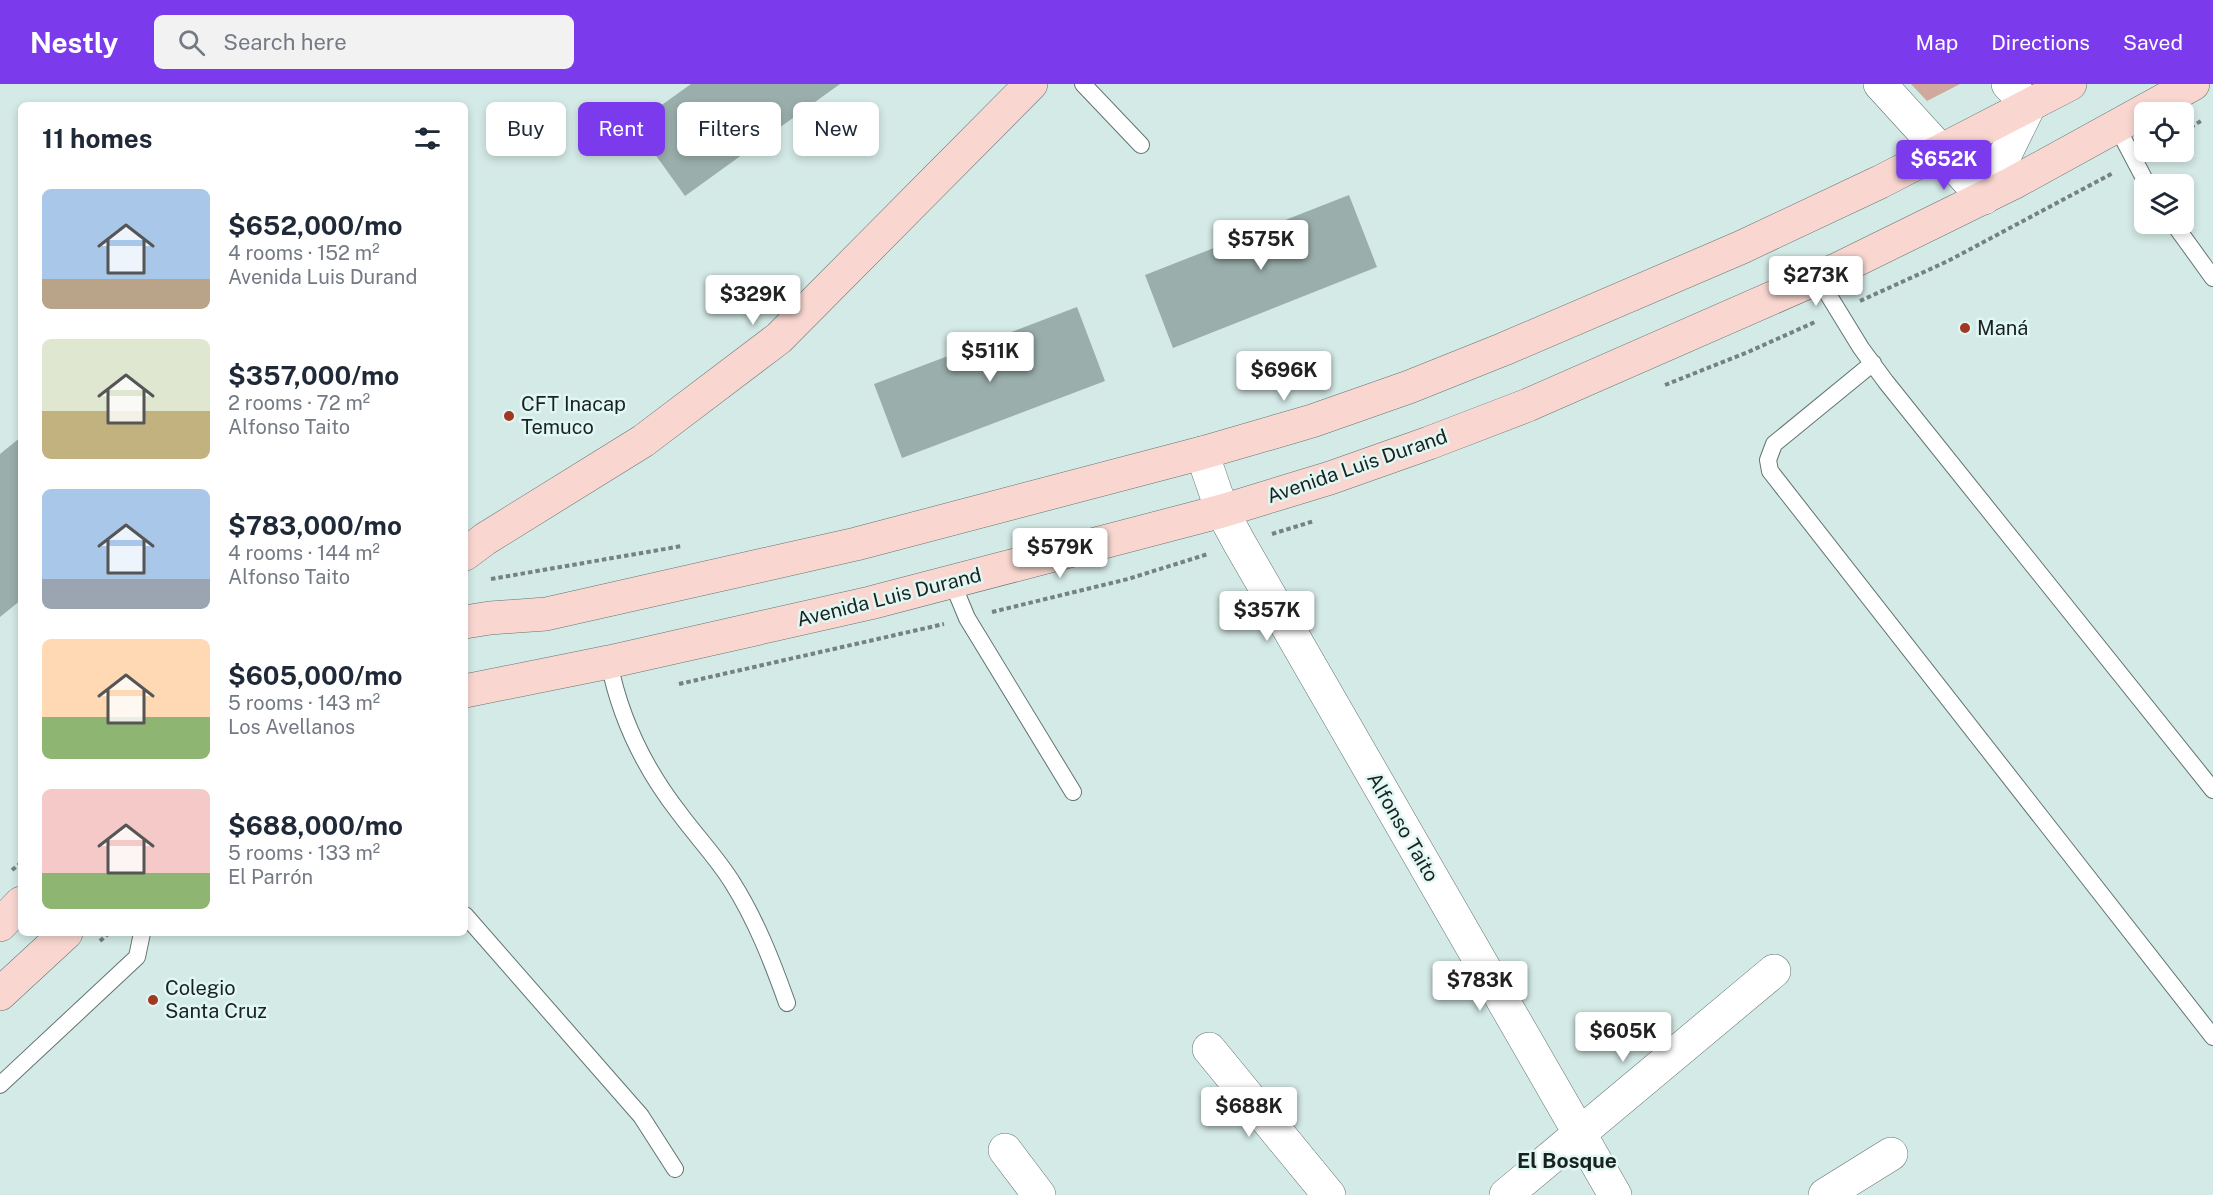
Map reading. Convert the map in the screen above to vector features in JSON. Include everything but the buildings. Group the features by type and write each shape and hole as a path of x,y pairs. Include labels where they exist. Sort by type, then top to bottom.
{"street":[{"path":"468,552 643,441 779,338 1031,84"},
{"path":"1880,84 1984,198 2019,95"},
{"path":"468,622 546,614 856,544 1202,453 1312,421 1409,387 1504,349 1742,247 1942,151 2019,95 2070,84"},
{"name":"Avenida Luis Durand","path":"468,690 609,662 870,603 952,582 1222,511 1330,478 1430,443 1528,405 1818,278 1984,198 2193,84"},
{"name":"Alfonso Taito","path":"1202,453 1222,511 1615,1195"},
{"path":"0,925 18,906"},
{"path":"0,994 63,936"},
{"path":"1506,1195 1774,971"},
{"path":"1209,1049 1329,1195"},
{"path":"1005,1150 1039,1195"},
{"path":"1825,1195 1891,1154"}],"lane":[{"path":"1083,84 1141,145"},
{"path":"2117,127 2142,174"},
{"path":"2181,234 2213,278"},
{"path":"1818,278 1873,363 2213,790"},
{"path":"1873,363 1773,444 1768,460 1770,471 2213,1038"},
{"path":"952,582 967,618 1073,792"},
{"path":"609,662 615,694 635,744 656,780 732,882 754,920 787,1003"},
{"path":"468,918 641,1116 675,1169"},
{"path":"0,1084 137,957 141,936"}],"path":[{"path":"489,579 689,545"}],"shaded area":[{"path":"1911,84 1960,84 1927,101"}],"place":[{"name":"Maná","path":"1965,328"},
{"name":"CFT Inacap Temuco","path":"509,416"},
{"name":"Colegio Santa Cruz","path":"153,1000"}],"district":[{"name":"El Bosque","path":"1567,1161"}]}
